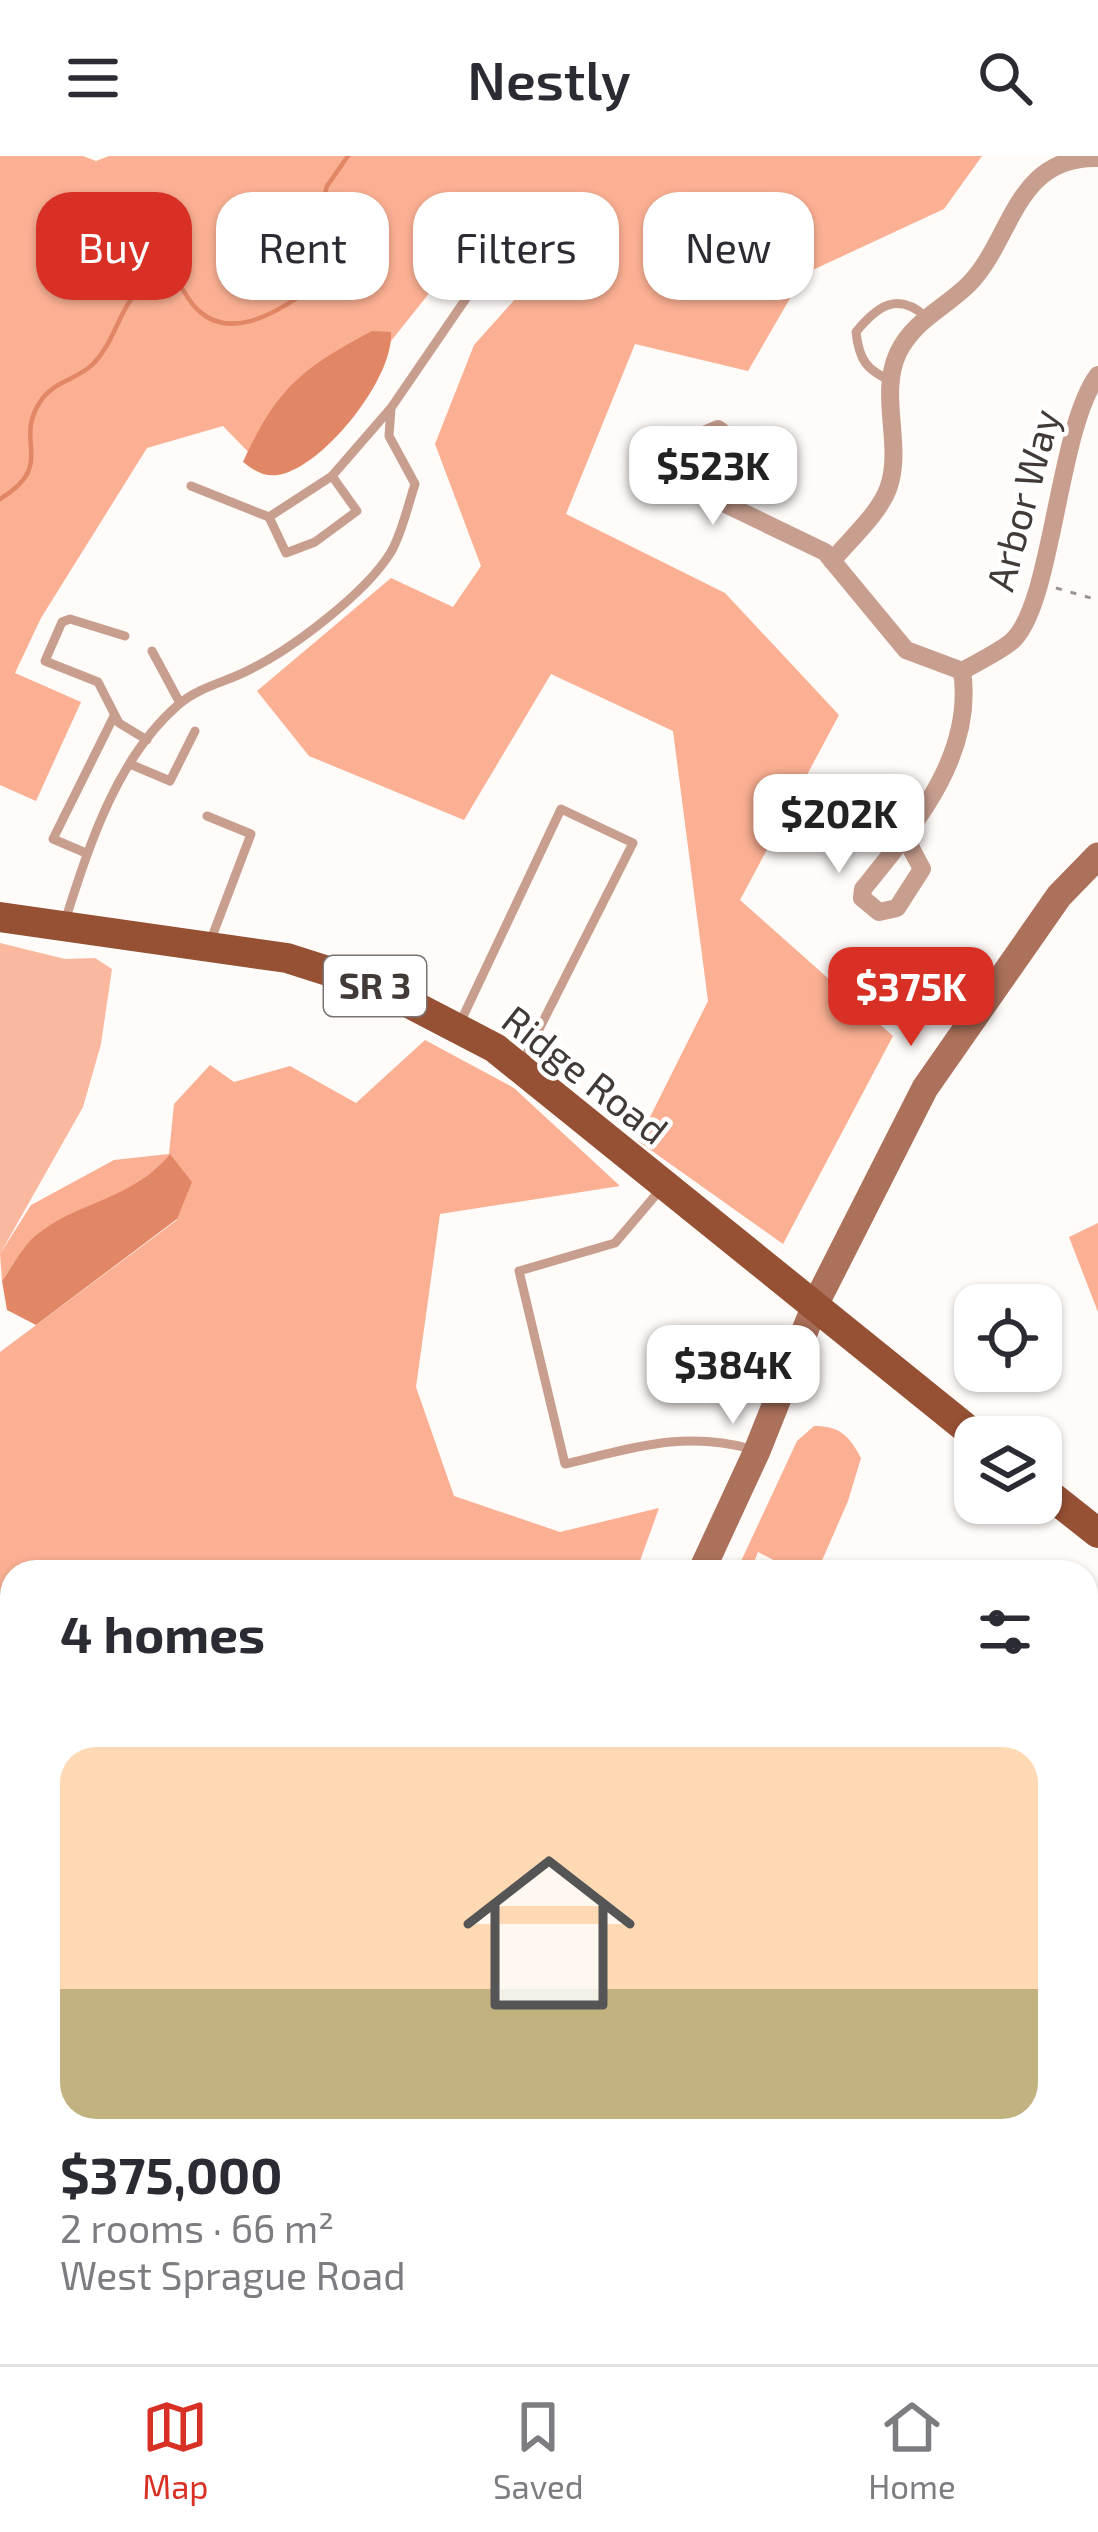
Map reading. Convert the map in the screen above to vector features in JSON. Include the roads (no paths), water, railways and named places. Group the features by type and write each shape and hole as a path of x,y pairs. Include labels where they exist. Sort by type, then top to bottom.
{"main road":[{"name":"Ridge Road","path":"0,917 287,958 378,987 458,1028 495,1048 954,1418"},
{"path":"1062,1505 1098,1533"}],"street":[{"path":"832,561 882,502 890,485 897,355 926,317 967,286 987,262 1020,194 1053,168 1083,157 1098,158"},
{"name":"Arbor Way","path":"962,671 1014,640 1037,582 1080,413 1098,375"},
{"path":"720,502 825,552 906,650 962,671 962,730 941,780 905,837"},
{"path":"707,1560 758,1451 816,1303 947,1050 1059,896 1098,856"}],"lane":[{"path":"269,517 332,476 391,408 465,300"},
{"path":"892,381 870,372 858,350 856,332 872,313 895,301 912,304 926,317"},
{"path":"64,926 86,853 130,764 179,703 220,679 248,672 292,645 326,620 390,553 415,484 388,436 391,408"},
{"path":"191,486 269,517 286,553 315,542 357,511 332,476"},
{"path":"86,853 53,839 114,716 112,704 98,682 45,661 62,622 70,619 125,636"},
{"path":"152,651 179,703"},
{"path":"114,716 147,740"},
{"path":"130,764 170,782 195,731"},
{"path":"458,1028 561,808 633,843 519,1067"},
{"path":"207,816 251,834 208,947"},
{"path":"664,1185 615,1243 519,1271 565,1464 675,1438 711,1438 758,1451"}],"waterway":[{"path":"0,499 17,486 31,464 30,430 40,402 93,364 140,289 168,275 199,311 223,323 262,317 297,298 327,186 348,156"}]}
